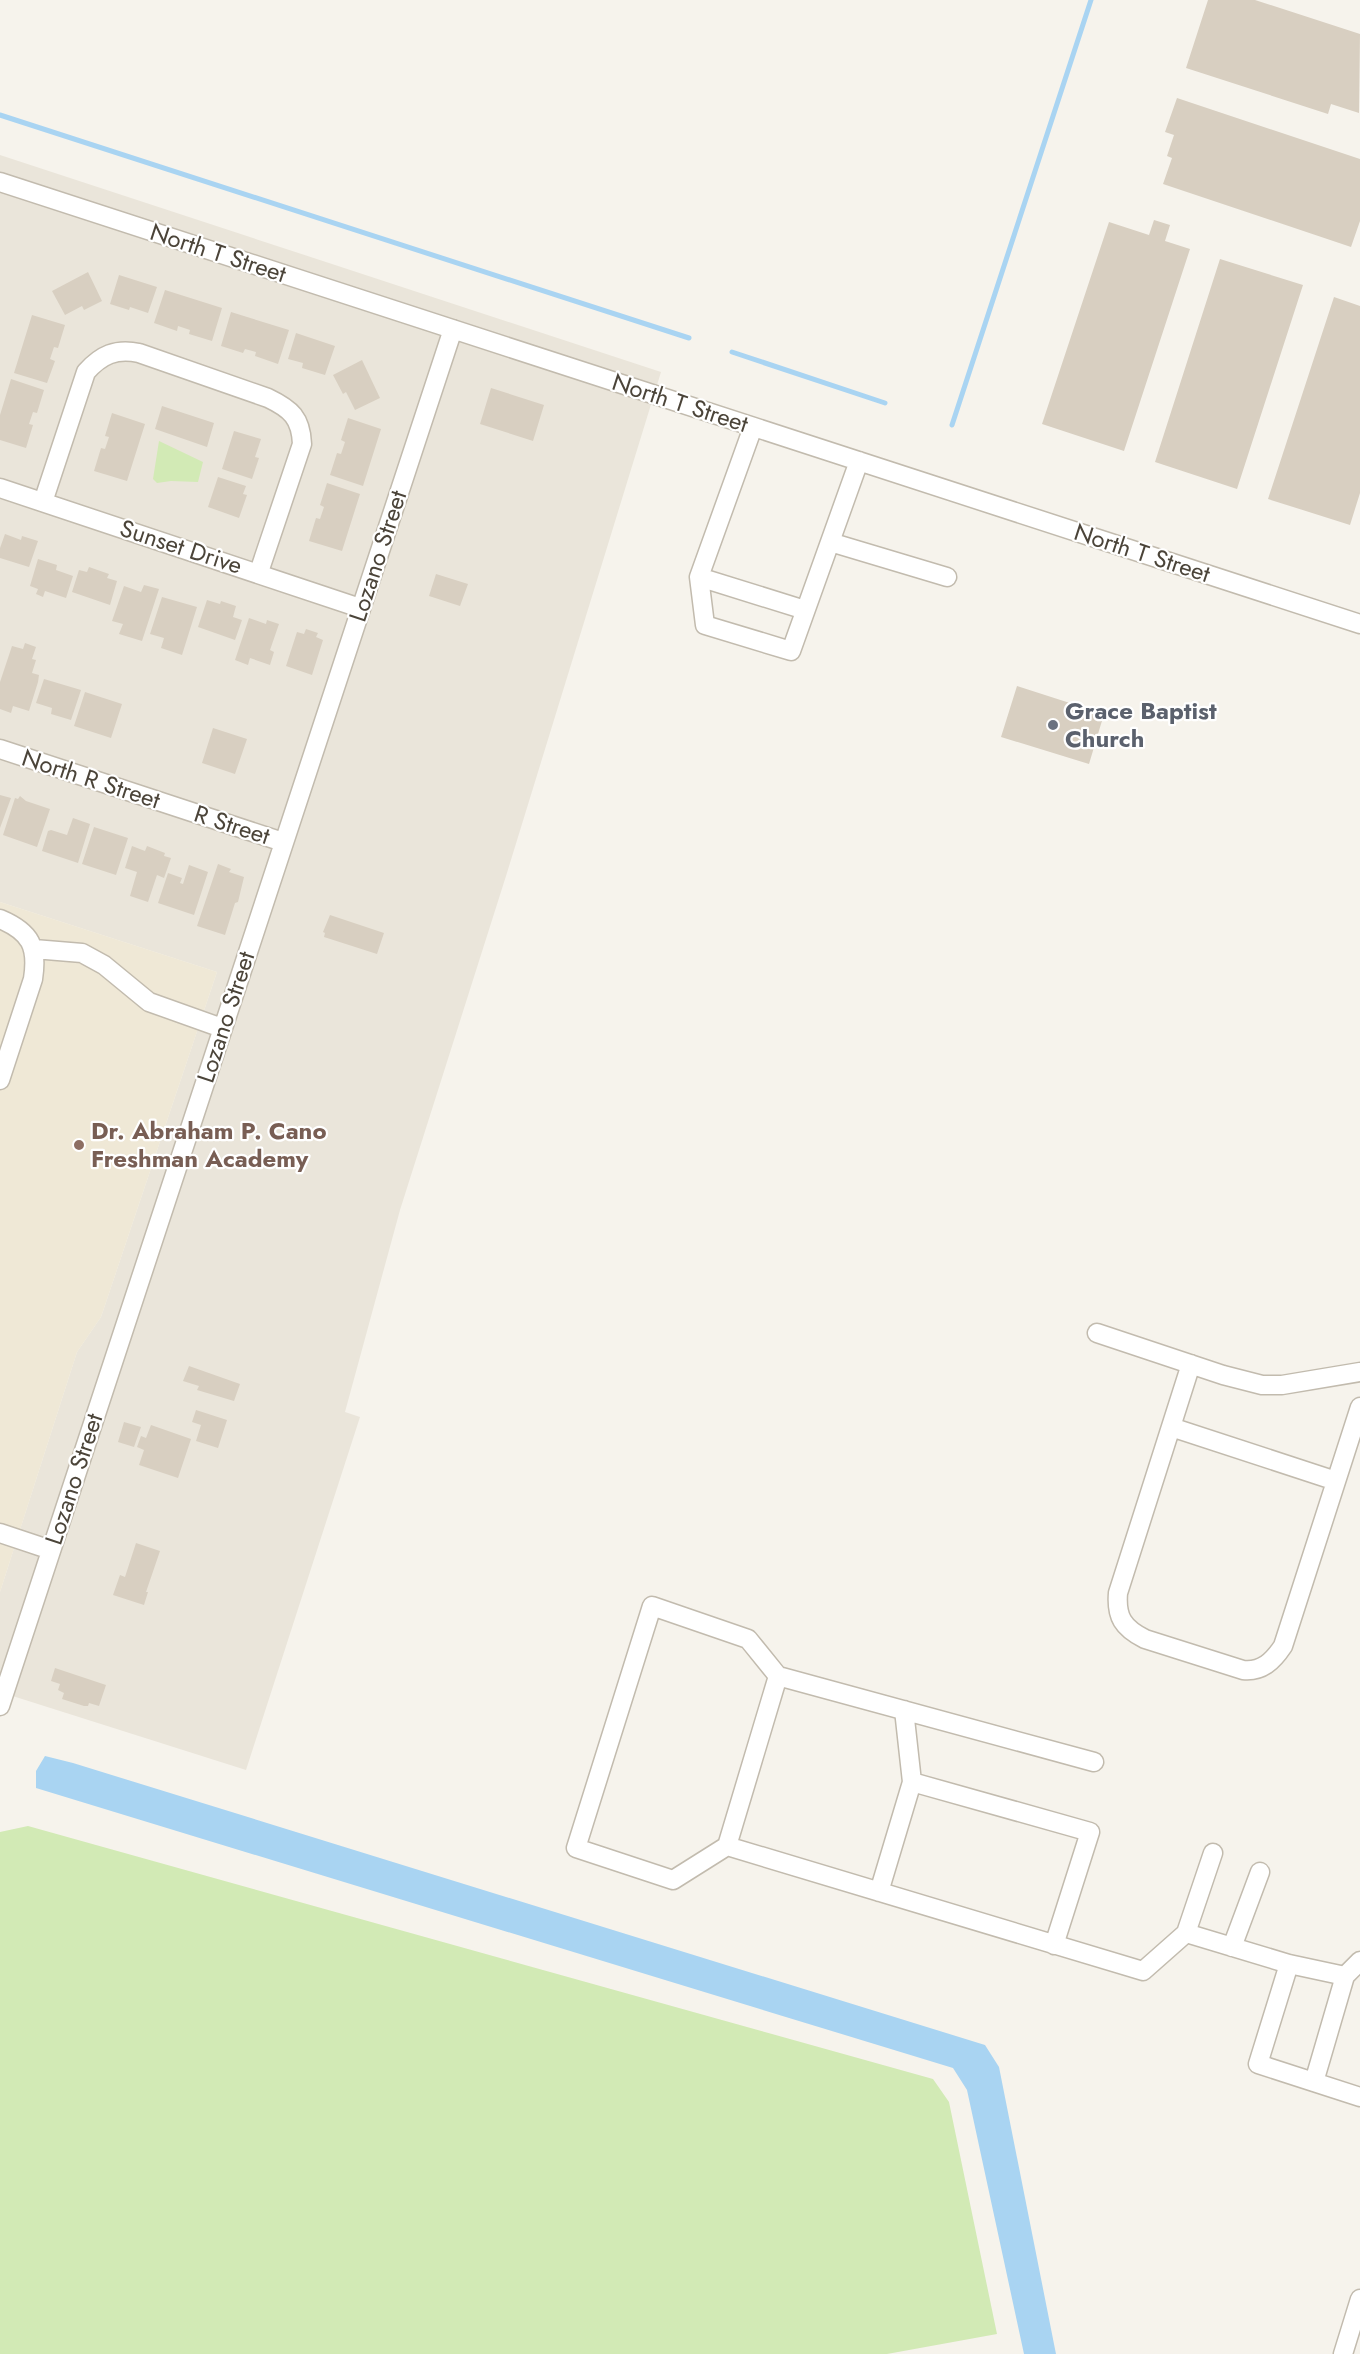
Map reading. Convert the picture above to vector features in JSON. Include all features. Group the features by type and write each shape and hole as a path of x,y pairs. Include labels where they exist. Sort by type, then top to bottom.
{"street":[{"name":"North T Street","path":"0,182 1360,624"},
{"name":"Lozano Street","path":"0,1706 5,1672 51,1550 453,329"},
{"path":"43,502 87,372 107,353 129,351 139,354 268,398 284,406 295,417 301,429 302,444 259,572"},
{"path":"753,426 699,577 705,625 791,651 859,461"},
{"name":"Sunset Drive","path":"0,488 259,572 360,608"},
{"path":"830,542 946,577"},
{"path":"699,577 805,610"},
{"name":"North R Street","path":"0,749 181,808"},
{"name":"R Street","path":"181,808 283,842"},
{"path":"0,919 17,927 28,936 34,949 35,965 33,979 0,1080"},
{"path":"34,949 82,953 104,965 149,1002 222,1028"},
{"path":"1097,1333 1245,1382 1262,1385 1282,1385 1360,1371"},
{"path":"1191,1364 1118,1593 1117,1607 1122,1621 1131,1632 1144,1639 1243,1670 1254,1671 1265,1666 1276,1657 1283,1646 1360,1407"},
{"path":"1171,1427 1336,1481"},
{"path":"0,1533 51,1550"},
{"path":"778,1676 727,1846 673,1880 576,1848 652,1606 748,1639 778,1676 1094,1762"},
{"path":"879,1892 912,1782 904,1710"},
{"path":"912,1782 1089,1832 1054,1945"},
{"path":"727,1846 1143,1971 1186,1933 1213,1853"},
{"path":"1232,1947 1260,1872"},
{"path":"1186,1933 1289,1964 1345,1976"},
{"path":"1314,2082 1345,1976 1360,1961"},
{"path":"1289,1964 1258,2064 1360,2097"},
{"path":"1342,2354 1360,2300"}],"shaded area":[{"path":"0,155 661,372 506,876 400,1210 345,1412 360,1417 246,1770 0,1692 0,1592 77,1352 101,1317 217,972 0,902"},
{"name":"Dr. Abraham P. Cano Freshman Academy","path":"0,902 217,972 101,1317 77,1352 0,1592"}],"green space":[{"path":"159,441 203,462 198,482 157,483 153,479"},
{"path":"28,1826 933,2079 949,2102 997,2334 887,2354 0,2354 0,1832"}],"water":[{"path":"45,1756 985,2045 999,2067 1056,2354 1024,2354 967,2090 953,2068 36,1788 36,1771"}],"building":[{"path":"1208,0 1255,0 1360,34 1359,113 1331,104 1328,114 1186,68"},
{"path":"1177,98 1360,159 1360,221 1351,247 1163,184 1172,158 1167,156 1174,135 1165,132"},
{"path":"1154,220 1170,225 1165,241 1190,249 1124,451 1042,424 1109,222 1149,235"},
{"path":"1220,259 1303,285 1237,489 1155,462"},
{"path":"88,272 102,301 84,310 82,306 65,315 52,291"},
{"path":"119,275 157,287 148,313 110,304"},
{"path":"165,290 222,308 212,341 189,334 190,330 178,326 177,331 154,323"},
{"path":"1334,297 1360,306 1360,493 1350,525 1268,499"},
{"path":"231,312 289,330 278,364 255,356 256,352 245,349 243,353 221,346"},
{"path":"32,315 65,325 58,348 54,347 50,359 55,361 47,383 14,373"},
{"path":"296,333 335,346 325,375 302,368 303,363 288,359"},
{"path":"362,360 380,398 355,410 346,392 343,394 333,375"},
{"path":"11,379 44,390 37,413 33,412 29,424 33,425 26,448 0,440 0,415"},
{"path":"491,388 544,405 533,441 480,424"},
{"path":"162,406 214,423 207,447 155,429"},
{"path":"112,413 145,424 127,481 94,471 101,448 105,449 109,437 105,436"},
{"path":"348,418 381,429 363,486 330,475 337,453 341,454 345,442 341,440"},
{"path":"234,431 261,439 255,457 259,458 252,479 222,469"},
{"path":"218,477 246,486 243,494 247,495 239,518 208,507"},
{"path":"327,483 360,494 342,551 309,541 316,518 320,519 324,507 320,505"},
{"path":"5,534 21,540 22,536 38,541 29,567 0,558 0,548"},
{"path":"38,559 57,565 56,570 73,576 66,598 45,591 43,597 36,594 38,589 30,586"},
{"path":"89,567 109,574 107,578 117,581 110,605 72,592 79,570 87,572"},
{"path":"436,574 468,584 460,606 429,596"},
{"path":"144,585 159,589 142,641 119,634 123,624 112,621 124,586 141,592"},
{"path":"162,597 197,607 182,655 161,648 164,638 150,634"},
{"path":"207,600 220,604 221,601 236,606 233,617 242,620 235,640 198,627"},
{"path":"249,618 266,624 267,620 279,624 270,650 274,652 270,665 250,658 248,665 235,660"},
{"path":"306,629 318,633 316,637 323,640 312,675 286,666 297,632 304,634"},
{"path":"25,643 36,647 32,659 36,660 32,673 39,675 38,682 29,711 13,706 11,713 0,709 0,682 12,646 23,649"},
{"path":"44,679 81,690 71,720 51,714 52,708 36,703"},
{"name":"Grace Baptist Church","path":"1017,686 1104,714 1089,764 1001,737"},
{"path":"85,692 122,704 111,738 74,726"},
{"path":"213,728 247,739 235,774 202,763"},
{"path":"0,795 11,798 0,828"},
{"path":"20,796 26,801 50,809 37,847 3,835 15,798 18,799"},
{"path":"73,818 90,824 78,863 42,851 48,831 67,835"},
{"path":"94,827 128,838 116,875 82,864"},
{"path":"132,846 145,851 147,846 171,858 164,878 157,875 148,902 130,896 137,872 125,868"},
{"path":"218,864 231,869 229,872 244,877 238,902 235,903 225,935 197,926"},
{"path":"189,865 208,872 194,915 158,903 168,873 182,878 180,883 183,884"},
{"path":"330,915 384,933 377,954 324,937 323,932"},
{"path":"189,1366 240,1384 234,1401 197,1390 199,1386 183,1381"},
{"path":"196,1410 227,1420 218,1448 196,1441 201,1425 192,1422"},
{"path":"124,1422 141,1427 134,1447 118,1442"},
{"path":"151,1425 191,1439 178,1478 139,1465 144,1450 137,1447 141,1436 146,1438"},
{"path":"136,1543 160,1551 144,1605 113,1595 120,1575 125,1577"},
{"path":"55,1668 106,1685 99,1706 89,1703 88,1706 84,1706 62,1699 64,1693 58,1690 60,1684 51,1681"}],"waterway":[{"path":"952,425 1091,0"},
{"path":"0,115 689,338"},
{"path":"732,352 885,403"}],"place":[{"name":"Grace Baptist Church","path":"1053,725"},
{"name":"Dr. Abraham P. Cano Freshman Academy","path":"79,1145"}]}
